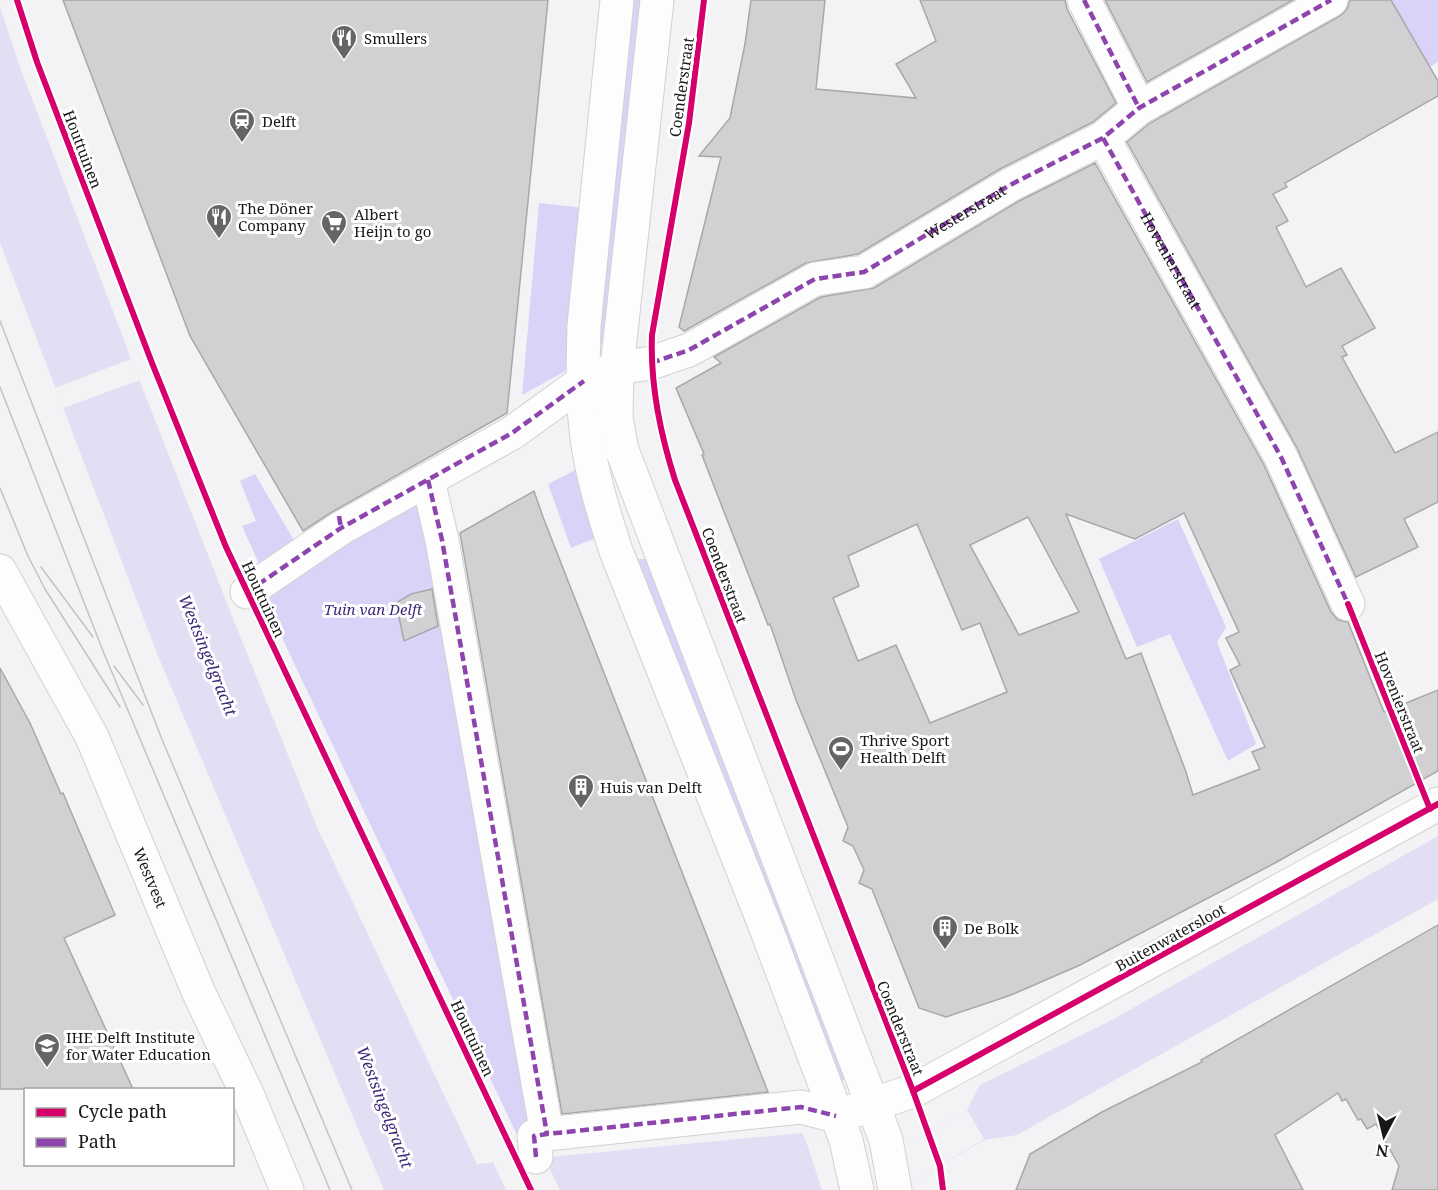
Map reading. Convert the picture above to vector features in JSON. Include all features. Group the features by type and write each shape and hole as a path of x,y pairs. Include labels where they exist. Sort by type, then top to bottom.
{"street":[{"path":"617,0 586,298 584,381 587,437 596,484 614,543 764,923 841,1128 857,1190"},
{"name":"Coenderstraat","path":"657,0 617,368 616,418 622,450 886,1140 895,1187"},
{"path":"1084,0 1139,108"},
{"name":"Westerstraat","path":"584,381 617,368 651,363 689,350 815,279 864,272 1010,185 1103,138 1139,108 1331,0"},
{"name":"Hovenierstraat","path":"1103,138 1281,457 1348,604"},
{"name":"Houttuinen","path":"247,592 340,522 428,480 512,433 584,381"},
{"path":"428,480 442,540 541,1146 801,1107 841,1128"},
{"name":"Westvest","path":"0,571 92,737 198,991 248,1096 287,1190"},
{"name":"Buitenwatersloot","path":"841,1128 873,1105 914,1090 1438,804"}],"green space":[{"path":"626,0 648,0 607,344 596,344"},
{"path":"1391,0 1438,0 1438,62 1430,67"},
{"path":"539,203 584,208 569,369 522,395"},
{"name":"Tuin van Delft","path":"436,463 557,1119 517,1135 250,570 259,564 242,526 256,521 240,481 255,474 295,542"},
{"path":"579,468 603,535 571,548 548,484"},
{"path":"1178,519 1226,627 1217,642 1256,744 1228,761 1170,634 1137,647 1099,559"},
{"path":"648,559 855,1075 837,1083 635,560"}],"water":[{"name":"Westsingelgracht","path":"0,7 20,67 135,369 317,827 477,1164 802,1133 806,1141 921,1138 967,1110 980,1085 1108,1022 1438,836 1438,899 1017,1135 984,1140 914,1182 861,1190 384,1190 158,656 0,243"}],"pier":[{"path":"131,359 140,380 63,408 55,388"},
{"path":"967,1110 984,1139 914,1182 861,1190 822,1190 806,1141 921,1138"},
{"path":"544,1157 560,1190 506,1190 493,1162"}],"building":[{"path":"63,0 548,0 507,413 332,512 303,531 190,336"},
{"path":"751,0 825,0 816,89 916,98 896,64 936,41 920,0 1065,0 1067,9 1116,103 1093,122 1000,169 858,254 806,263 684,331 679,327 721,157 699,156 730,118 745,44"},
{"path":"1105,0 1293,0 1147,82"},
{"path":"1350,0 1391,0 1438,81 1438,96 1285,183 1287,187 1273,194 1288,221 1276,227 1306,287 1341,268 1375,328 1342,346 1347,355 1342,357 1395,453 1438,432 1438,502 1404,519 1418,547 1356,577 1297,448 1127,142 1150,123 1340,16 1347,9"},
{"path":"1095,163 1264,465 1331,612 1338,620 1348,622 1384,712 1438,690 1438,771 1275,863 1080,965 1011,995 946,1017 919,1008 872,889 859,883 864,870 853,846 843,841 848,827 796,700 770,624 768,625 702,455 704,454 676,388 721,363 714,357 821,297 874,288 1019,201","holes":["1184,513 1239,632 1226,638 1240,665 1230,670 1265,747 1252,752 1260,769 1193,795 1141,653 1126,659 1066,514 1135,539","1028,517 1079,612 1019,635 970,545","917,524 962,630 980,623 1007,692 930,723 896,645 858,661 833,598 859,586 848,556"]},
{"name":"Huis van Delft","path":"534,491 768,1092 562,1114 460,533"},
{"path":"432,589 438,626 404,641 396,603 411,594"},
{"path":"0,668 30,723 61,794 63,793 115,915 64,938 133,1088 0,1089"},
{"path":"1438,925 1438,1190 1392,1190 1399,1166 1376,1124 1367,1129 1361,1119 1358,1120 1346,1099 1342,1101 1338,1093 1275,1135 1303,1190 1016,1190 1030,1154 1102,1112 1202,1062 1201,1060"}],"tram line":[{"path":"0,321 161,737 352,1190"},
{"path":"0,387 103,651 330,1190"},
{"path":"0,488 28,556 45,589 120,707"},
{"path":"41,567 93,637"},
{"path":"114,666 143,705"}],"marked path":[{"path":"1084,0 1139,108"},
{"path":"651,363 689,350 815,279 864,272 1010,185 1103,138 1139,108 1331,0"},
{"path":"1103,138 1281,457 1348,604"},
{"path":"247,592 341,528 512,433 584,381"},
{"path":"428,480 442,540 547,1134"},
{"path":"339,516 341,528"},
{"path":"536,1157 534,1136 547,1134 801,1107 836,1116"}],"cycle path":[{"path":"17,0 37,62 152,363 226,547 531,1190"},
{"path":"704,0 689,123 652,335 654,390 661,427 675,480 913,1091 940,1166 943,1190"},
{"path":"1348,604 1430,809"},
{"path":"913,1091 1438,804"}],"place":[{"name":"Smullers","path":"344,61"},
{"name":"Delft","path":"242,144"},
{"name":"The Döner Company","path":"219,240"},
{"name":"Albert Heijn to go","path":"334,246"},
{"name":"Thrive Sport Health Delft","path":"841,772"},
{"name":"Huis van Delft","path":"581,810"},
{"name":"De Bolk","path":"945,951"},
{"name":"IHE Delft Institute for Water Education","path":"47,1069"}]}
